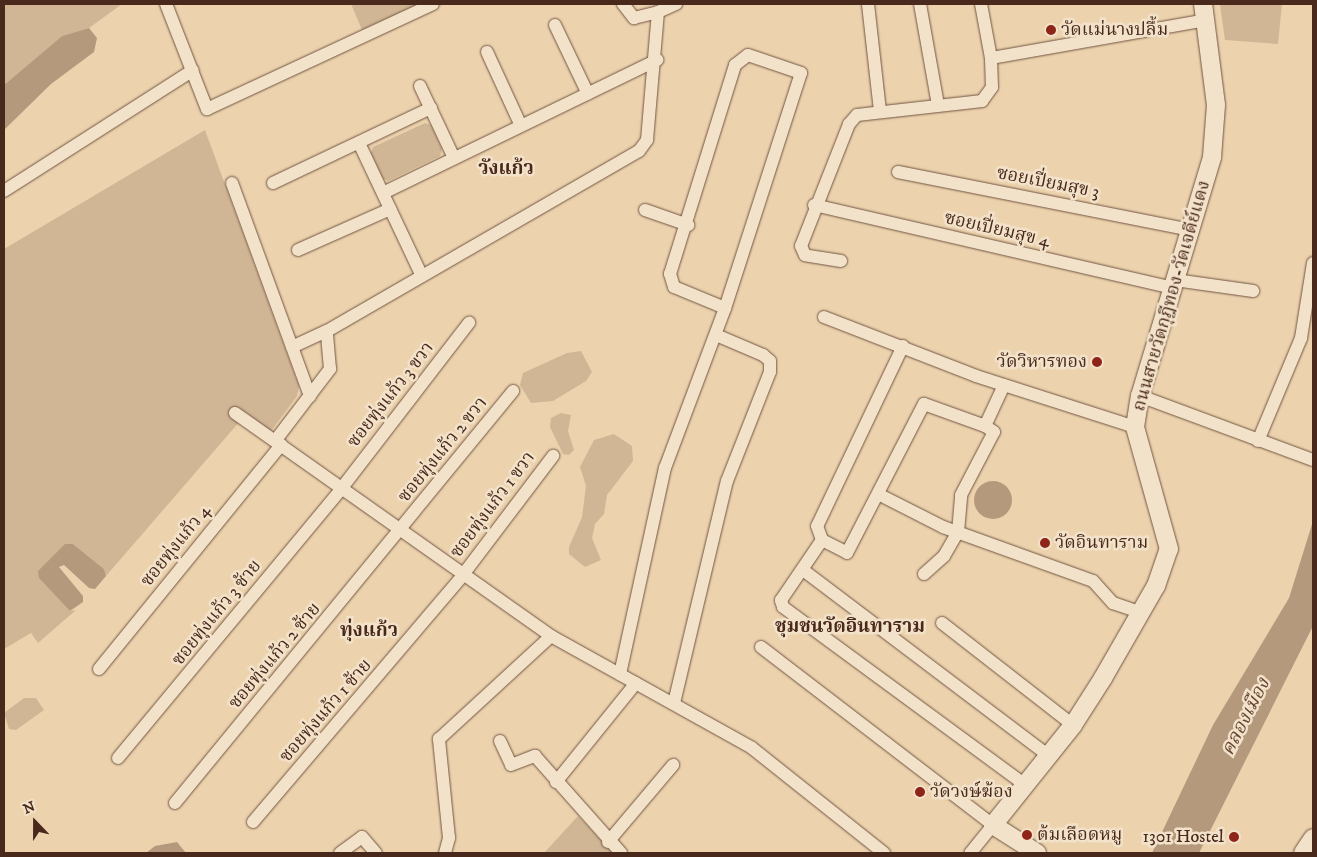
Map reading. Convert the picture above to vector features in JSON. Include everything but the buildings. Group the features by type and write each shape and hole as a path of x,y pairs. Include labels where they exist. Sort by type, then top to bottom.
{"main road":[{"name":"ถนนสายวัดกุฎีทอง-วัดเจดีย์แดง","path":"993,825 1073,725 1142,613 1169,549 1135,426 1140,396 1214,146 1216,98 1204,12"},
{"path":"993,825 1037,853"},
{"path":"1304,853 1313,838"}],"street":[{"path":"166,4 207,109 433,4"},
{"path":"623,4 634,18 658,12 676,4"},
{"path":"868,4 880,111"},
{"path":"920,4 938,105"},
{"path":"841,261 802,251 814,205 849,124 857,115 982,101 989,96 991,58 981,4"},
{"path":"292,347 327,331 639,151 647,140 657,60 658,12"},
{"path":"991,58 1204,12"},
{"path":"555,25 588,94"},
{"path":"487,52 521,126"},
{"path":"620,674 664,468 716,335 725,308 801,72 748,55 740,56 670,282 725,308"},
{"path":"383,193 657,60"},
{"path":"4,191 193,70"},
{"path":"420,86 454,158"},
{"path":"273,183 431,108"},
{"path":"359,143 422,276"},
{"name":"ซอยเปี่ยมสุข 3","path":"898,172 1190,230"},
{"path":"232,183 310,396"},
{"name":"ซอยเปี่ยมสุข 4","path":"814,205 1174,284 1253,291"},
{"path":"298,250 390,209"},
{"path":"644,210 688,226"},
{"path":"1258,441 1301,338 1313,263"},
{"path":"824,317 1004,385 1135,426"},
{"name":"ซอยทุ่งแก้ว 3 ขวา","path":"341,489 469,323"},
{"name":"ซอยทุ่งแก้ว 4","path":"99,669 278,443 330,369 327,331"},
{"path":"674,704 727,482 770,372 770,361 763,354 716,335"},
{"path":"903,346 817,526 822,540 847,553 880,495 924,404 985,426 993,434 961,495 958,532 944,556 924,574"},
{"path":"985,426 1004,385"},
{"name":"ซอยทุ่งแก้ว 2 ขวา","path":"400,531 512,391"},
{"path":"1140,396 1313,460"},
{"path":"235,413 462,576 551,636 752,748 884,853"},
{"name":"ซอยทุ่งแก้ว 1 ขวา","path":"462,576 553,456"},
{"name":"ซอยทุ่งแก้ว 3 ซ้าย","path":"118,758 341,489"},
{"path":"880,495 958,532 1093,581 1113,603 1142,613"},
{"name":"ซอยทุ่งแก้ว 2 ซ้าย","path":"175,803 400,531"},
{"path":"822,540 781,600 783,607 1025,785"},
{"path":"803,570 1049,756"},
{"name":"ซอยทุ่งแก้ว 1 ซ้าย","path":"253,822 462,576"},
{"path":"942,623 1073,725"},
{"path":"445,853 449,838 438,740 551,636"},
{"path":"761,647 993,825"},
{"path":"556,782 636,683"},
{"path":"500,741 511,765 535,756 608,842 621,853"},
{"path":"608,842 673,765"},
{"name":"ถนนสายวัดกุฎีทอง-วัดเจดีย์แดง","path":"970,853 993,825"},
{"path":"340,853 362,837 376,853"}],"shaded area":[{"path":"4,4 122,4 89,28 62,36 4,85"},
{"path":"351,4 419,4 362,30"},
{"path":"1220,4 1282,4 1278,44 1225,40"},
{"path":"425,123 431,125 442,149 440,156 388,181 383,179 371,153 373,147"},
{"path":"205,130 299,386 297,396 271,431 247,413 106,576 104,569 73,544 38,571 70,611 76,610 38,643 31,633 4,649 4,249"},
{"path":"581,351 592,372 586,381 553,401 531,403 520,385 523,373 567,353"},
{"path":"561,413 571,415 568,431 574,450 569,455 563,454 550,427 551,418"},
{"path":"614,434 632,446 633,461 607,495 604,514 595,524 592,538 601,560 585,567 569,554 569,547 582,517 586,486 580,467 594,440"},
{"path":"24,698 36,698 44,710 16,730 9,729 4,713"},
{"path":"578,816 613,853 544,853"}],"water":[{"path":"89,28 97,38 94,52 51,84 4,130 4,85 62,36"},
{"path":"993,481 1007,486 1012,500 1007,514 993,519 979,514 974,500 979,486"},
{"name":"คลองเมือง","path":"1313,521 1313,626 1199,853 1152,853 1213,725 1289,598"},
{"path":"65,544 73,544 104,569 106,576 95,589 89,588 64,565 59,567 83,596 83,602 70,611 39,578 38,571"},
{"path":"177,842 186,853 146,853 155,846"}],"place":[{"name":"วัดแม่นางปลื้ม","path":"1051,30"},
{"name":"วัดวิหารทอง","path":"1097,362"},
{"name":"วัดอินทาราม","path":"1045,543"},
{"name":"วัดวงษ์ฆ้อง","path":"920,792"},
{"name":"ต้มเลือดหมู","path":"1027,835"},
{"name":"1301 Hostel","path":"1234,837"}],"district":[{"name":"วังแก้ว","path":"506,169"},
{"name":"ชุมชนวัดอินทาราม","path":"850,627"},
{"name":"ทุ่งแก้ว","path":"369,631"}]}
